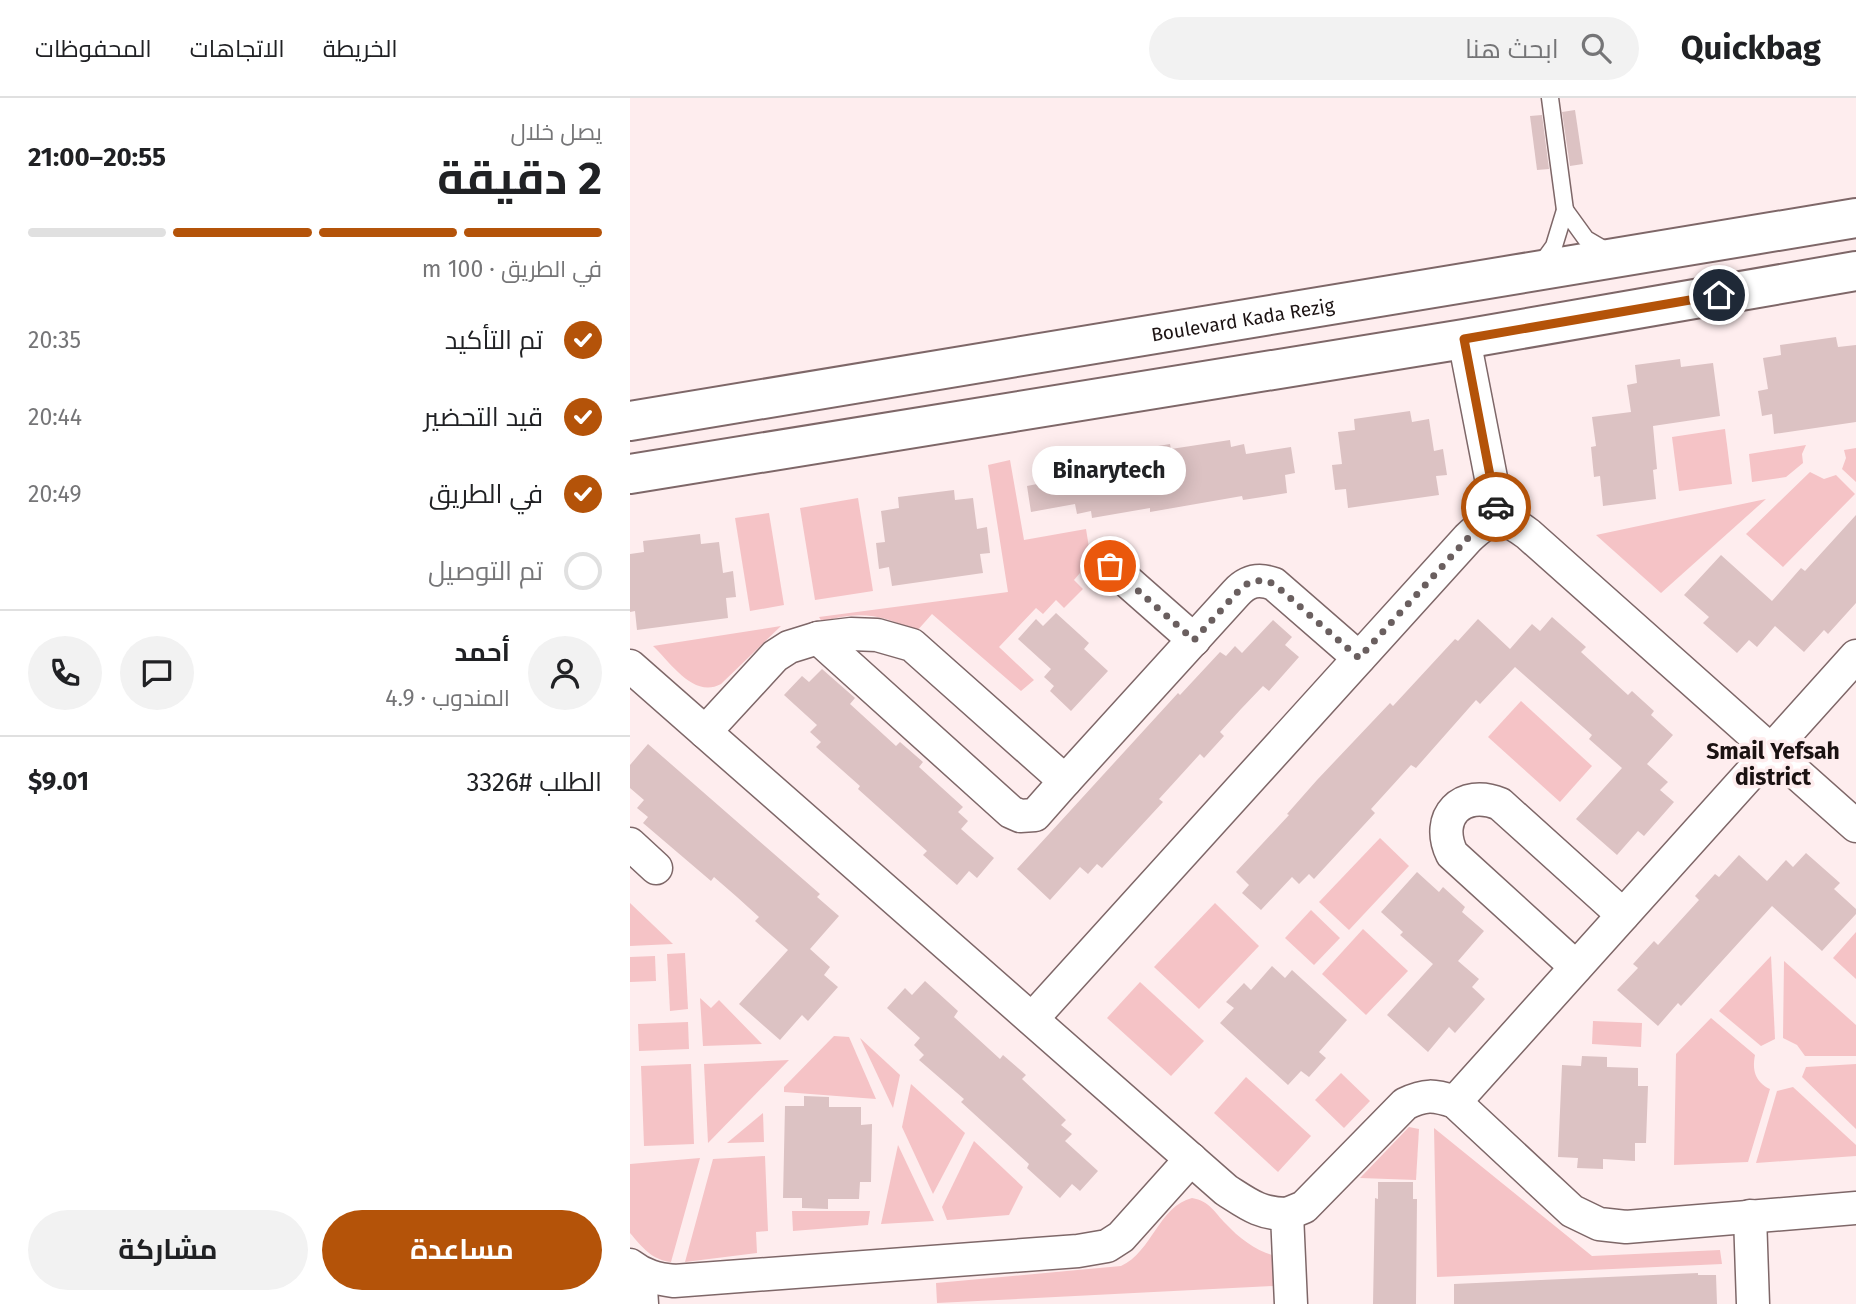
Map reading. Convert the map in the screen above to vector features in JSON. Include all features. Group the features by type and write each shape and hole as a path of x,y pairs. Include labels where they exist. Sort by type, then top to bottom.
{"main road":[{"name":"Boulevard Kada Rezig","path":"630,421 1856,218"},
{"path":"630,474 1464,339 1856,271"}],"street":[{"path":"1464,339 1499,519"},
{"path":"1032,1019 1468,538 1482,525 1499,519 1513,523 1528,534 1856,826"},
{"path":"1110,566 1194,640"},
{"path":"818,638 1011,812 1020,817 1035,815 1243,586 1251,582 1265,580 1274,584 1359,658"},
{"path":"705,732 775,656 789,647 818,638 851,634 877,635 912,645 1065,781"},
{"path":"1455,1102 1856,656"},
{"path":"630,666 1226,1190 1253,1208 1270,1214 1287,1214 1304,1207 1405,1104 1420,1097 1438,1096 1455,1102 1572,1211 1599,1224 1626,1227 1856,1208"},
{"path":"1576,967 1452,854 1446,831 1448,819 1455,809 1477,798 1500,804 1623,915"},
{"path":"630,844 656,868"},
{"path":"635,1269 658,1279 674,1280 1078,1251 1107,1246 1121,1237 1191,1159"},
{"path":"1287,1214 1291,1304"},
{"path":"1750,1216 1753,1304"},
{"path":"635,1269 642,1304"}],"lane":[{"path":"1532,273 1554,246 1564,210 1550,98"},
{"path":"1564,210 1586,239 1602,250 1623,258"}],"shaded area":[{"path":"1725,429 1732,484 1679,491 1672,437"},
{"path":"1806,445 1802,454 1803,463 1786,477 1752,482 1749,454"},
{"path":"1856,448 1856,482 1842,469 1846,458 1844,450"},
{"path":"1010,460 1024,540 1086,529 1091,560 1074,580 1083,589 1064,608 1056,600 1043,614 1036,608 999,647 1034,680 1021,691 932,614 916,632 893,621 870,616 847,616 822,622 819,617 1008,592 988,465"},
{"path":"1810,472 1824,479 1836,475 1855,494 1783,567 1746,534"},
{"path":"858,498 873,591 815,600 800,508"},
{"path":"1766,499 1661,593 1596,535"},
{"path":"769,513 784,605 750,611 735,518"},
{"path":"781,626 721,684 711,687 692,683 653,646"},
{"path":"1521,701 1592,766 1560,802 1488,737"},
{"path":"1380,838 1409,866 1349,930 1319,902"},
{"path":"630,903 673,944 630,946"},
{"path":"1215,903 1259,946 1199,1009 1154,967"},
{"path":"1311,910 1340,938 1314,965 1285,938"},
{"path":"1363,929 1408,971 1366,1015 1322,974"},
{"path":"1856,932 1856,979 1833,958"},
{"path":"685,953 688,1009 670,1011 667,954"},
{"path":"655,956 656,981 630,982 630,957"},
{"path":"1771,956 1775,1039 1761,1046 1719,1011"},
{"path":"1784,961 1856,1025 1856,1056 1805,1056 1797,1045 1783,1038"},
{"path":"1140,982 1204,1041 1171,1076 1107,1018"},
{"path":"700,998 711,1008 719,1000 762,1044 703,1046"},
{"path":"1711,1018 1755,1055 1756,1075 1761,1083 1770,1089 1748,1162 1674,1165 1676,1054"},
{"path":"1593,1021 1642,1023 1641,1047 1592,1044"},
{"path":"688,1022 689,1049 639,1051 638,1024"},
{"path":"834,1036 849,1037 876,1099 784,1092 784,1087"},
{"path":"860,1038 900,1075 893,1108"},
{"path":"789,1060 708,1143 704,1064"},
{"path":"691,1064 694,1144 644,1146 641,1066"},
{"path":"1856,1064 1856,1129 1802,1077 1806,1067"},
{"path":"1341,1073 1370,1101 1344,1128 1315,1100"},
{"path":"1246,1077 1311,1136 1278,1172 1214,1113"},
{"path":"911,1084 965,1133 933,1194 902,1127"},
{"path":"1793,1087 1856,1145 1856,1156 1756,1163 1777,1091"},
{"path":"763,1113 764,1142 727,1143"},
{"path":"1409,1127 1419,1129 1416,1180 1360,1178"},
{"path":"1434,1128 1592,1256 1720,1250 1722,1264 1437,1277"},
{"path":"974,1141 1023,1187 1009,1215 947,1220 942,1207"},
{"path":"898,1145 934,1221 881,1224"},
{"path":"765,1156 768,1231 756,1232 757,1253 685,1262 713,1159"},
{"path":"700,1158 671,1262 658,1259 643,1248 630,1233 630,1164"},
{"path":"1192,1198 1208,1204 1247,1242 1272,1255 1274,1286 937,1303 936,1283 1121,1266 1141,1251 1171,1210"},
{"path":"792,1211 870,1211 868,1225 793,1231"}],"building":[{"path":"1575,110 1583,164 1570,166 1562,112"},
{"path":"1542,115 1549,169 1537,170 1530,116"},
{"path":"1836,337 1838,347 1856,345 1856,422 1774,434 1772,414 1762,416 1758,391 1768,389 1763,358 1781,355 1780,345"},
{"path":"1680,359 1681,367 1713,363 1720,416 1653,426 1657,469 1653,470 1656,499 1603,506 1600,476 1594,477 1591,447 1596,446 1592,417 1631,412 1627,385 1637,383 1635,365"},
{"path":"1410,411 1412,422 1429,419 1434,451 1443,449 1447,475 1436,476 1439,495 1348,508 1346,489 1335,490 1332,465 1342,464 1338,432 1355,430 1354,419"},
{"path":"1230,440 1231,447 1244,444 1246,454 1291,447 1295,473 1285,475 1287,493 1243,500 1242,496 1150,512 1150,508 1092,518 1091,511 1077,514 1075,504 1031,512 1027,486 1037,484 1034,466 1078,458 1079,465 1141,455 1140,449 1170,444 1171,449"},
{"path":"954,490 955,500 973,498 977,529 987,527 990,553 980,554 983,573 892,586 889,567 879,569 876,543 885,542 881,511 899,508 898,497"},
{"path":"1856,515 1856,603 1828,634 1824,630 1804,652 1775,626 1757,647 1749,640 1737,653 1703,623 1709,617 1684,595 1721,555 1772,601 1801,568 1805,571"},
{"path":"700,534 701,544 719,542 723,573 733,571 736,597 726,598 728,618 637,630 635,611 630,612 630,554 644,552 643,541"},
{"path":"1056,613 1089,643 1084,649 1108,671 1071,711 1050,691 1054,686 1044,677 1051,669 1018,639 1036,619 1043,626"},
{"path":"1552,617 1586,647 1581,652 1628,695 1632,691 1654,711 1651,715 1673,735 1647,764 1668,782 1660,790 1674,802 1644,836 1638,831 1617,855 1576,819 1622,768 1589,739 1592,735 1515,667 1480,704 1476,700 1416,768 1411,765 1371,809 1375,813 1314,879 1309,874 1299,884 1292,877 1261,910 1242,893 1249,885 1236,872 1289,815 1287,814 1317,780 1390,703 1393,706 1455,639 1458,641 1478,619 1510,649 1532,624 1540,631"},
{"path":"1273,620 1292,637 1285,645 1299,657 1269,691 1263,686 1241,709 1220,732 1224,736 1204,758 1200,754 1159,799 1163,802 1102,868 1097,864 1088,874 1080,867 1050,900 1017,869 1178,693 1180,695 1220,652 1226,656 1235,646 1242,653"},
{"path":"822,669 855,698 850,704 896,746 900,742 923,762 919,767 963,807 958,812 968,821 961,829 994,858 977,878 969,871 957,885 923,855 927,851 816,747 821,742 810,732 817,725 784,695 802,676 809,682"},
{"path":"648,744 820,894 817,897 839,916 810,949 830,967 824,975 838,987 808,1021 802,1015 780,1040 739,1004 788,950 755,921 759,917 737,897 714,877 711,881 643,823 648,817 637,808 644,800 630,788 630,765"},
{"path":"1806,853 1840,883 1834,889 1856,909 1856,914 1822,951 1772,906 1681,1006 1678,1003 1658,1026 1617,990 1638,968 1633,964 1654,941 1658,945 1699,900 1695,896 1715,874 1719,877 1739,855 1767,881 1786,860 1793,867"},
{"path":"1417,872 1439,892 1443,887 1465,907 1462,912 1484,931 1458,961 1479,979 1472,987 1485,999 1455,1033 1449,1027 1428,1052 1387,1015 1433,964 1400,935 1403,932 1381,912"},
{"path":"1272,966 1285,978 1292,970 1347,1020 1319,1052 1326,1058 1309,1077 1301,1071 1288,1085 1220,1023 1234,1008 1226,1002 1244,983 1251,990"},
{"path":"925,981 958,1011 954,1017 1000,1059 1003,1055 1026,1075 1022,1079 1066,1120 1061,1125 1072,1134 1065,1141 1098,1171 1080,1191 1072,1184 1060,1198 1027,1168 1029,1164 961,1102 964,1099 919,1060 924,1055 914,1045 920,1038 887,1008 905,988 912,995"},
{"path":"1582,1056 1607,1057 1607,1067 1638,1068 1638,1086 1648,1086 1646,1143 1635,1143 1635,1161 1603,1159 1603,1169 1577,1168 1578,1158 1558,1157 1562,1065 1581,1066"},
{"path":"804,1096 829,1097 829,1107 861,1107 861,1125 872,1124 871,1182 860,1182 859,1199 828,1199 828,1209 802,1208 802,1198 783,1198 785,1106 804,1106"},
{"path":"1378,1182 1413,1182 1413,1199 1417,1199 1416,1304 1373,1304 1375,1198 1378,1199"},
{"path":"1698,1273 1716,1275 1717,1304 1454,1304 1454,1284"}],"way so far":[{"path":"1110,566 1194,640 1243,586 1265,580 1274,584 1359,658 1468,538 1482,525 1499,519 1496,507"}],"place":[{"name":"Binarytech","path":"1110,566"}],"district":[{"name":"Smail Yefsah district","path":"1773,764"}],"route":[{"path":"1496,507 1464,339 1719,295"}]}
